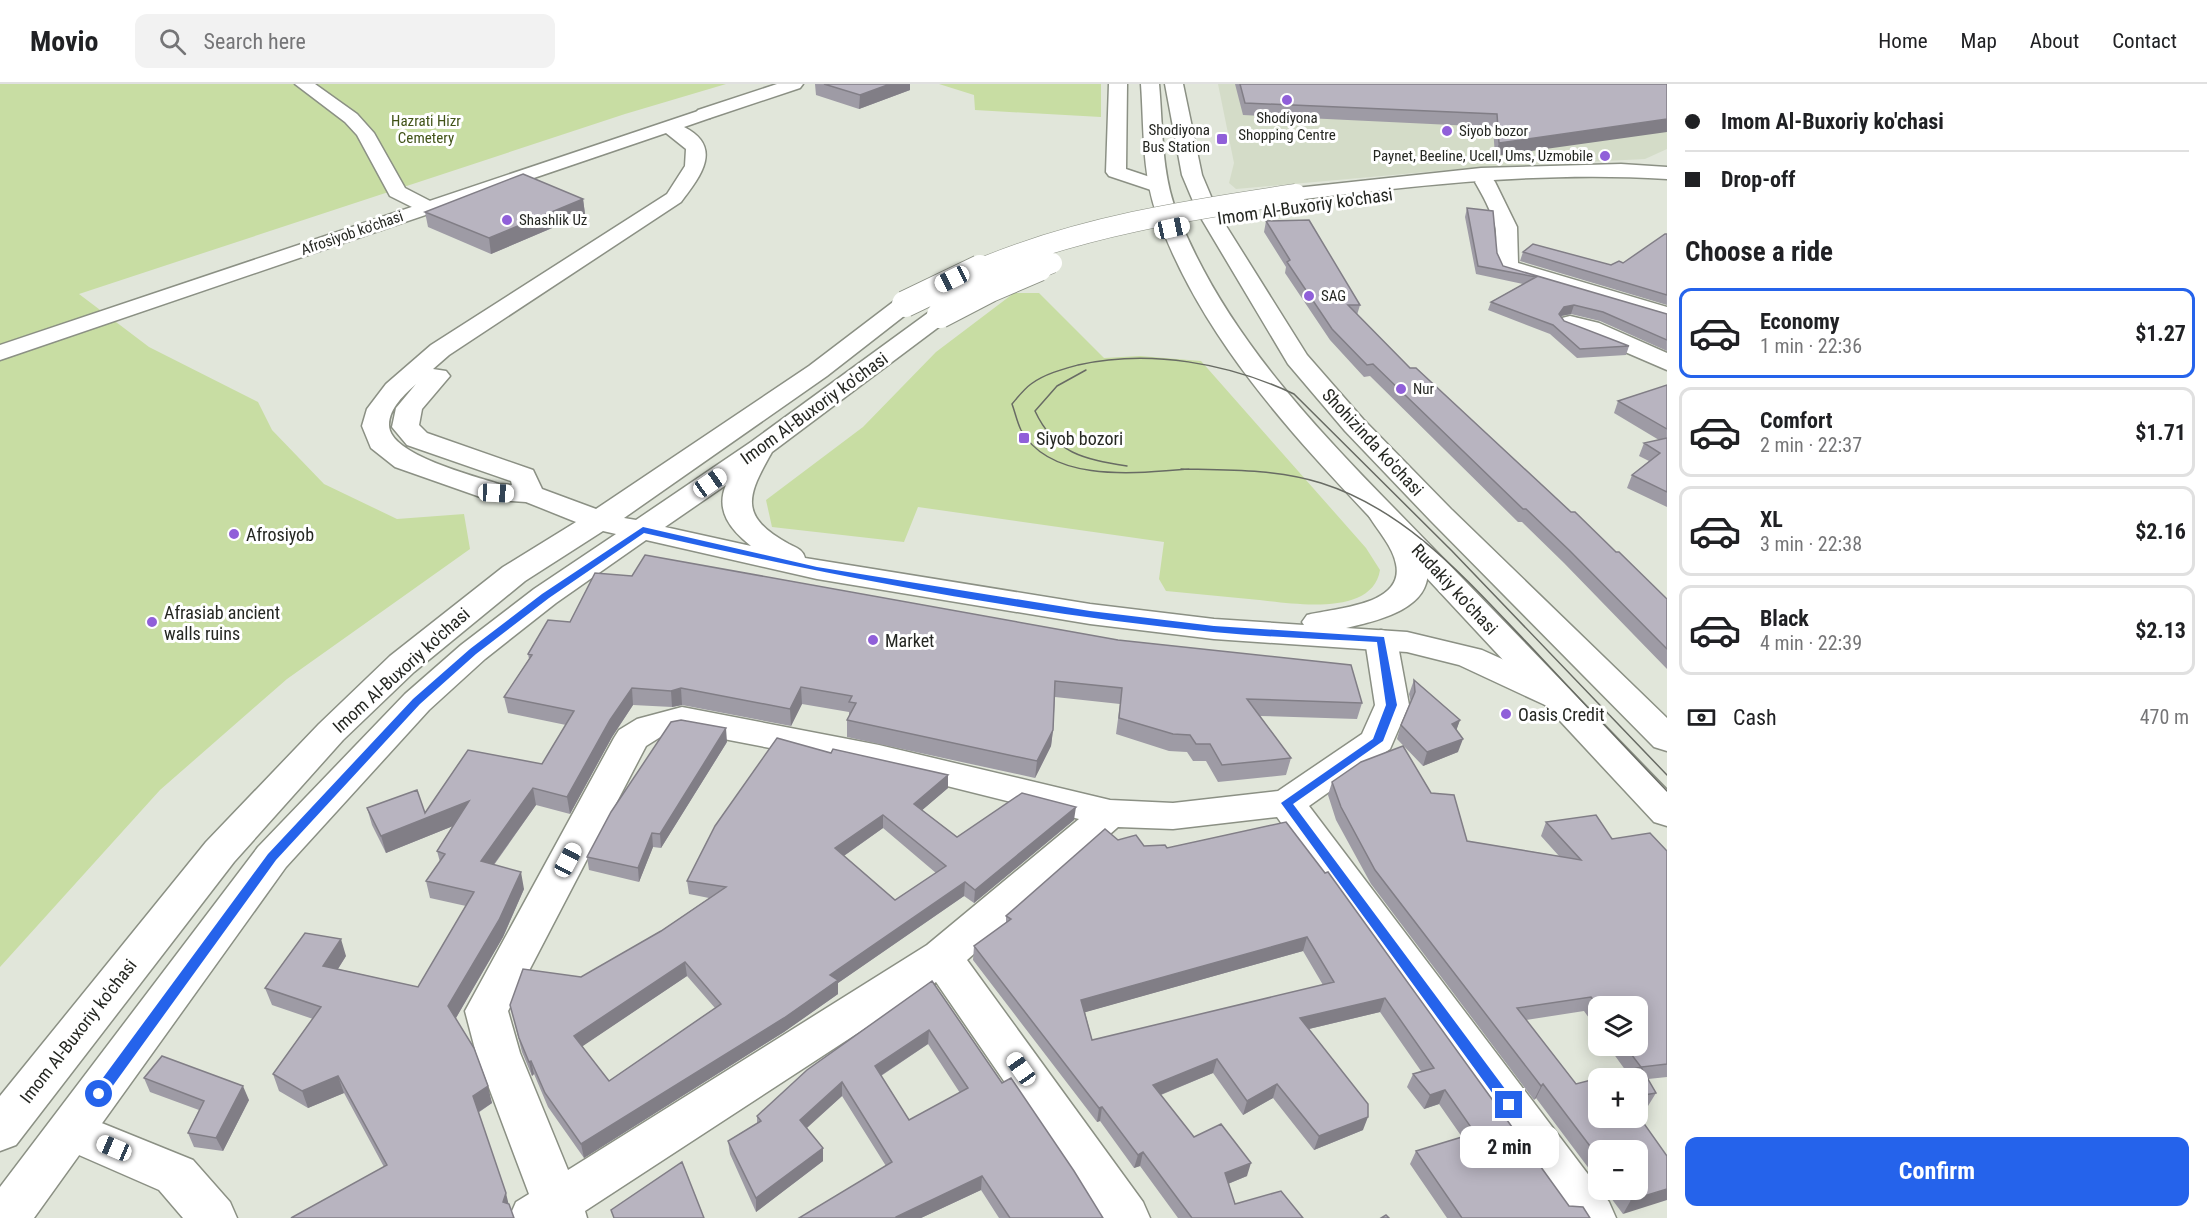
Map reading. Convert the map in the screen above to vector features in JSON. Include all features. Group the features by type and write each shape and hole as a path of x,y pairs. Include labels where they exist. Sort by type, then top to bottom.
{"main road":[{"path":"304,84 351,118 365,133 397,192 427,207"},
{"name":"Afrosiyob ko'chasi","path":"0,354 794,84"},
{"path":"1118,84 1116,172 1158,186"},
{"path":"1150,84 1158,186 1178,242 1248,361 1297,359"},
{"name":"Shohizinda ko'chasi","path":"1174,84 1192,175 1208,213 1297,359 1354,424 1441,515 1667,739"},
{"path":"687,120 707,125 718,145 715,170 704,193 686,208 510,319 466,351 429,384 409,408 405,427 417,439 523,476 530,494 600,522 817,570 1090,614 1214,629 1407,642 1470,657 1557,697"},
{"name":"Imom Al-Buxoriy ko'chasi","path":"0,1131 220,852 331,732 402,664 514,574 600,522 818,371 905,304 967,271 1060,238 1148,217 1528,171 1622,170 1667,173"},
{"name":"Imom Al-Buxoriy ko'chasi","path":"1417,185 1606,178 1667,181"},
{"path":"1485,182 1506,224 1508,246 1505,258 1509,267 1667,315"},
{"name":"Imom Al-Buxoriy ko'chasi","path":"5,1218 72,1131 272,857 417,702 473,651 545,596 761,448 940,315 990,289 1093,249 1193,223 1302,199"},
{"path":"1570,323 1590,328 1667,363"},
{"name":"Rudakiy ko'chasi","path":"1248,361 1316,443 1667,813"},
{"path":"761,448 737,493 735,502 739,514 768,544 817,570"},
{"path":"1214,629 1353,618 1380,610 1398,599 1409,585 1413,567 1379,509"},
{"path":"1110,813 942,957 551,1213 486,1011 632,738 660,722 682,719 879,757 1110,813 1173,816 1287,803 1377,741 1392,705 1381,640"},
{"path":"1287,803 1592,1218"},
{"path":"942,957 1126,1218"},
{"path":"72,1131 176,1175 213,1218"}],"shaded area":[{"name":"Siyob bozor","path":"1218,84 1667,84 1667,149 1645,159 1482,167 1236,189 1229,183 1234,163"}],"green space":[{"name":"Afrosiyob","path":"0,84 726,84 625,114 79,294 149,347 258,402 272,430 324,484 397,519 464,514 470,549 287,679 160,790 0,967"},
{"path":"939,84 1101,84 1101,117 975,110 974,95"},
{"path":"1014,293 1039,293 1104,358 1140,356 1201,361 1366,548 1380,570 1373,586 1361,596 1344,602 1324,604 1283,603 1166,591 1159,579 1164,542 918,507 904,542 772,527 766,500 863,427 936,352"}],"building":[{"path":"824,84 890,84 860,95"},
{"path":"1240,84 1667,84 1667,119 1499,143 1497,114 1245,103"},
{"path":"523,174 583,199 489,238 425,212"},
{"path":"1467,208 1493,211 1497,253 1503,266 1667,314 1667,340 1603,312 1574,305 1564,307 1559,314 1564,321 1629,346 1580,349 1553,325 1491,302 1536,277 1478,266"},
{"path":"1309,220 1360,305 1348,305 1410,368 1416,368 1571,512 1575,512 1616,552 1619,552 1667,599 1667,649 1569,550 1526,509 1523,509 1373,364 1367,365 1332,329 1287,262 1290,260 1266,221"},
{"path":"1667,234 1667,295 1523,252 1533,244 1611,265 1619,261 1623,263"},
{"path":"1667,385 1667,429 1618,401"},
{"path":"1667,438 1667,492 1632,475 1660,453 1644,443"},
{"path":"645,555 1118,640 1351,665 1362,703 1247,699 1291,758 1222,765 1210,744 1196,744 1190,735 1173,734 1119,718 1122,688 1055,681 1053,730 1037,761 847,720 856,703 849,702 852,696 801,687 790,709 681,688 671,691 632,688 610,720 567,797 533,788 481,861 521,872 499,920 448,1006 474,1048 488,1086 473,1096 506,1193 503,1202 509,1204 514,1218 291,1218 387,1165 338,1076 302,1091 273,1074 321,1007 265,988 305,933 341,939 323,966 418,987 474,892 426,881 445,854 437,851 469,801 381,836 367,808 417,790 425,813 468,750 542,764 574,711 504,697 532,655 528,654 548,620 570,622 595,573 632,576"},
{"path":"1414,680 1460,720 1452,724 1463,739 1427,752 1401,725 1415,692"},
{"path":"681,720 726,728 660,834 652,833 638,868 587,857 611,812 671,722"},
{"path":"777,738 831,753 833,749 948,775 914,804 957,837 1022,793 1076,807 975,890 965,882 830,975 838,980 784,1018 581,1144 545,1093 519,1038 510,1005 523,969 581,977 661,931 726,887 687,881 715,826","holes":["883,815 946,866 895,900 835,848","685,962 721,1004 609,1081 574,1036"]},
{"path":"1403,746 1431,793 1454,795 1467,841 1581,860 1546,822 1596,815 1612,839 1650,833 1667,851 1667,1064 1641,1067 1633,1056 1648,1056 1648,996 1588,996 1517,1008 1576,1084 1588,1081 1588,1128 1647,1128 1667,1156 1667,1189 1648,1195 1648,1140 1588,1140 1588,1143 1375,870 1341,807 1332,782 1361,762"},
{"path":"1286,822 1325,873 1328,872 1569,1206 1583,1207 1590,1218 1462,1218 1416,1151 1475,1133 1445,1090 1430,1095 1413,1074 1434,1068 1385,998 1300,1018 1368,1104 1368,1117 1319,1136 1277,1084 1247,1101 1217,1059 1153,1085 1194,1137 1221,1124 1251,1163 1225,1173 1235,1204 1281,1191 1303,1218 1192,1218 1143,1152 1138,1155 1102,1107 1099,1108 974,946 1011,919 1006,916 1105,829 1118,840 1136,835 1144,846 1165,845 1167,848","holes":["1307,937 1334,982 1092,1040 1081,1000"]},
{"path":"932,981 1002,1083 1011,1078 1103,1218 1010,1218 982,1176 896,1218 799,1218 892,1162 842,1082 800,1120 823,1148 756,1198 728,1141 761,1121 757,1116 807,1070","holes":["929,1030 968,1088 909,1120 875,1066"]},
{"path":"162,1056 243,1086 216,1138 188,1133 204,1101 144,1078"},
{"path":"1648,1079 1656,1093 1648,1094"},
{"path":"682,1162 704,1218 614,1218 611,1210"}],"tram line":[{"path":"1187,469 1121,473 1074,467 1053,459 1035,447 1021,430 1012,404 1031,384 1054,372 1105,360 1133,358 1161,359 1216,367 1243,374 1294,394 1452,551 1667,775"},
{"path":"1086,370 1057,386 1035,411 1052,437 1072,452 1084,457 1127,466"},
{"path":"1181,469 1187,469"},
{"path":"1187,469 1252,471 1304,478 1353,496 1383,512 1411,531 1462,575 1667,791"}],"place":[{"name":"Shodiyona Shopping Centre","path":"1287,100"},
{"name":"Siyob bozor","path":"1447,131"},
{"name":"Shodiyona Bus Station","path":"1222,139"},
{"name":"Paynet, Beeline, Ucell, Ums, Uzmobile","path":"1605,156"},
{"name":"Shashlik Uz","path":"507,220"},
{"name":"SAG","path":"1309,296"},
{"name":"Nur","path":"1401,389"},
{"name":"Siyob bozori","path":"1024,438"},
{"name":"Afrosiyob","path":"234,534"},
{"name":"Afrasiab ancient walls ruins","path":"152,622"},
{"name":"Market","path":"873,640"},
{"name":"Oasis Credit","path":"1506,714"}],"route":[{"path":"99,1094 272,857 417,702 473,651 545,596 643,530 817,570 1090,614 1214,629 1381,640 1392,705 1377,741 1287,803 1509,1105"}],"park label":[{"name":"Hazrati Hizr Cemetery","path":"426,130"}]}
